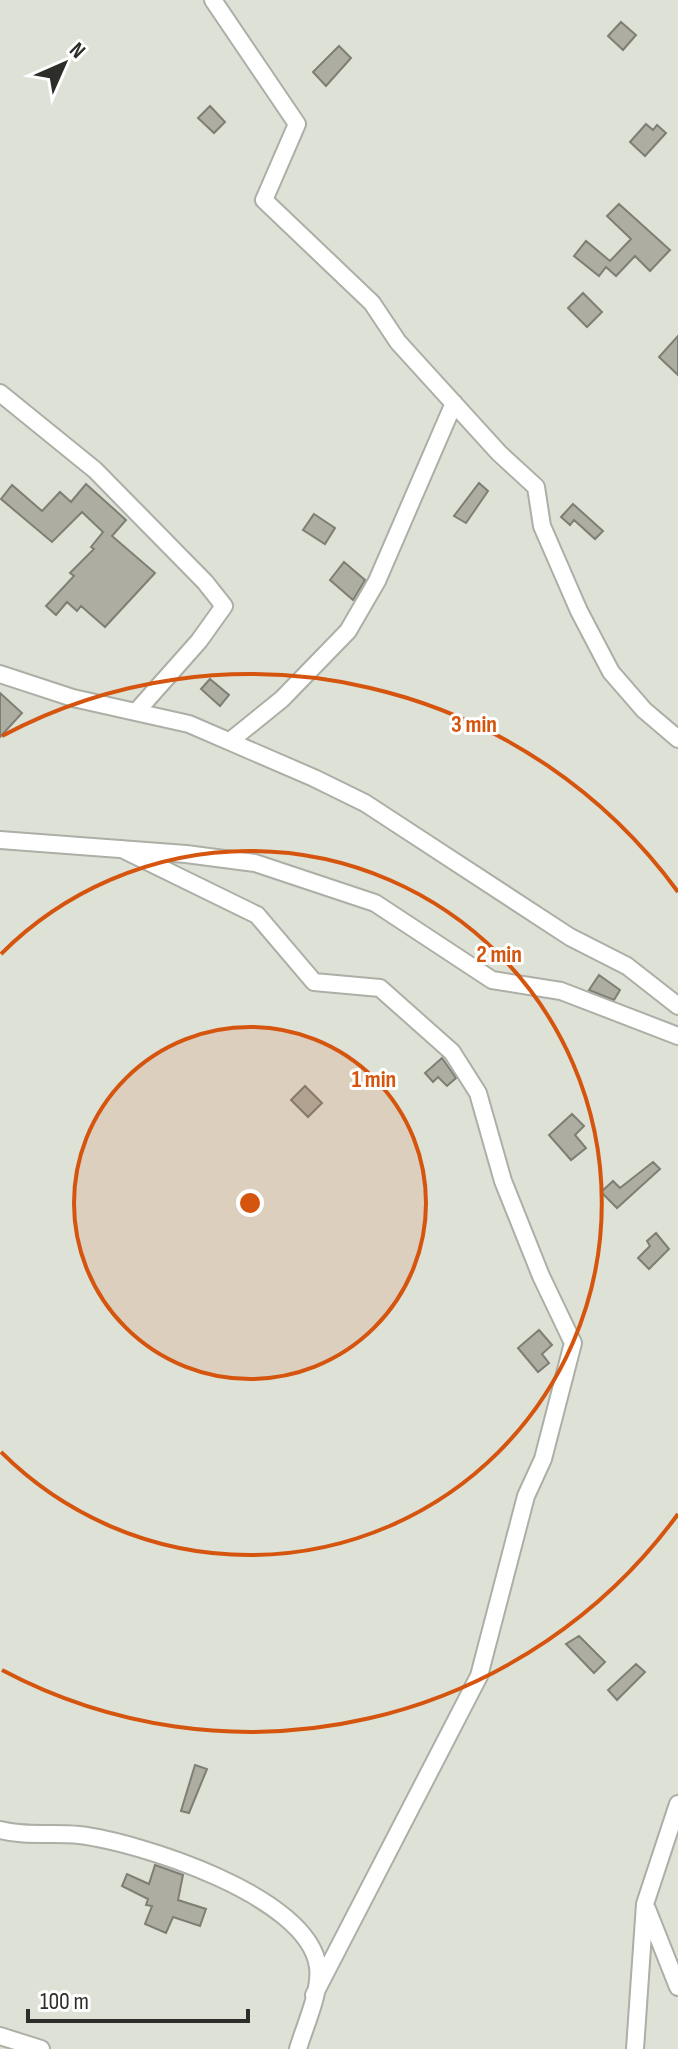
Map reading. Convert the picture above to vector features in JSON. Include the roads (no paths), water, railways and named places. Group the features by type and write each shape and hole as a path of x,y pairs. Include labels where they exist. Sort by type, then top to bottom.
{"street":[{"path":"213,0 297,124 264,200 372,303 398,342 536,487 542,526 579,611 611,672 644,710 678,739"},
{"path":"0,393 95,470 205,582 224,606 199,641 136,712"},
{"path":"230,741 282,699 348,631 377,581 454,403"},
{"path":"0,674 73,698 189,724 365,803 557,928 627,966 678,1006"},
{"path":"0,840 255,863 375,903 492,980 561,991 678,1036"},
{"path":"122,849 257,915 314,982 380,988 452,1052 478,1093 503,1181 541,1276 573,1343 543,1459 526,1496 479,1676 314,1995"},
{"path":"635,2049 645,1904 678,1804"},
{"path":"0,1830 17,1834 77,1834 109,1840 233,1883 260,1897 306,1935 318,1967 314,1995 298,2049"},
{"path":"645,1904 678,1987"},
{"path":"0,2036 41,2049"}]}
